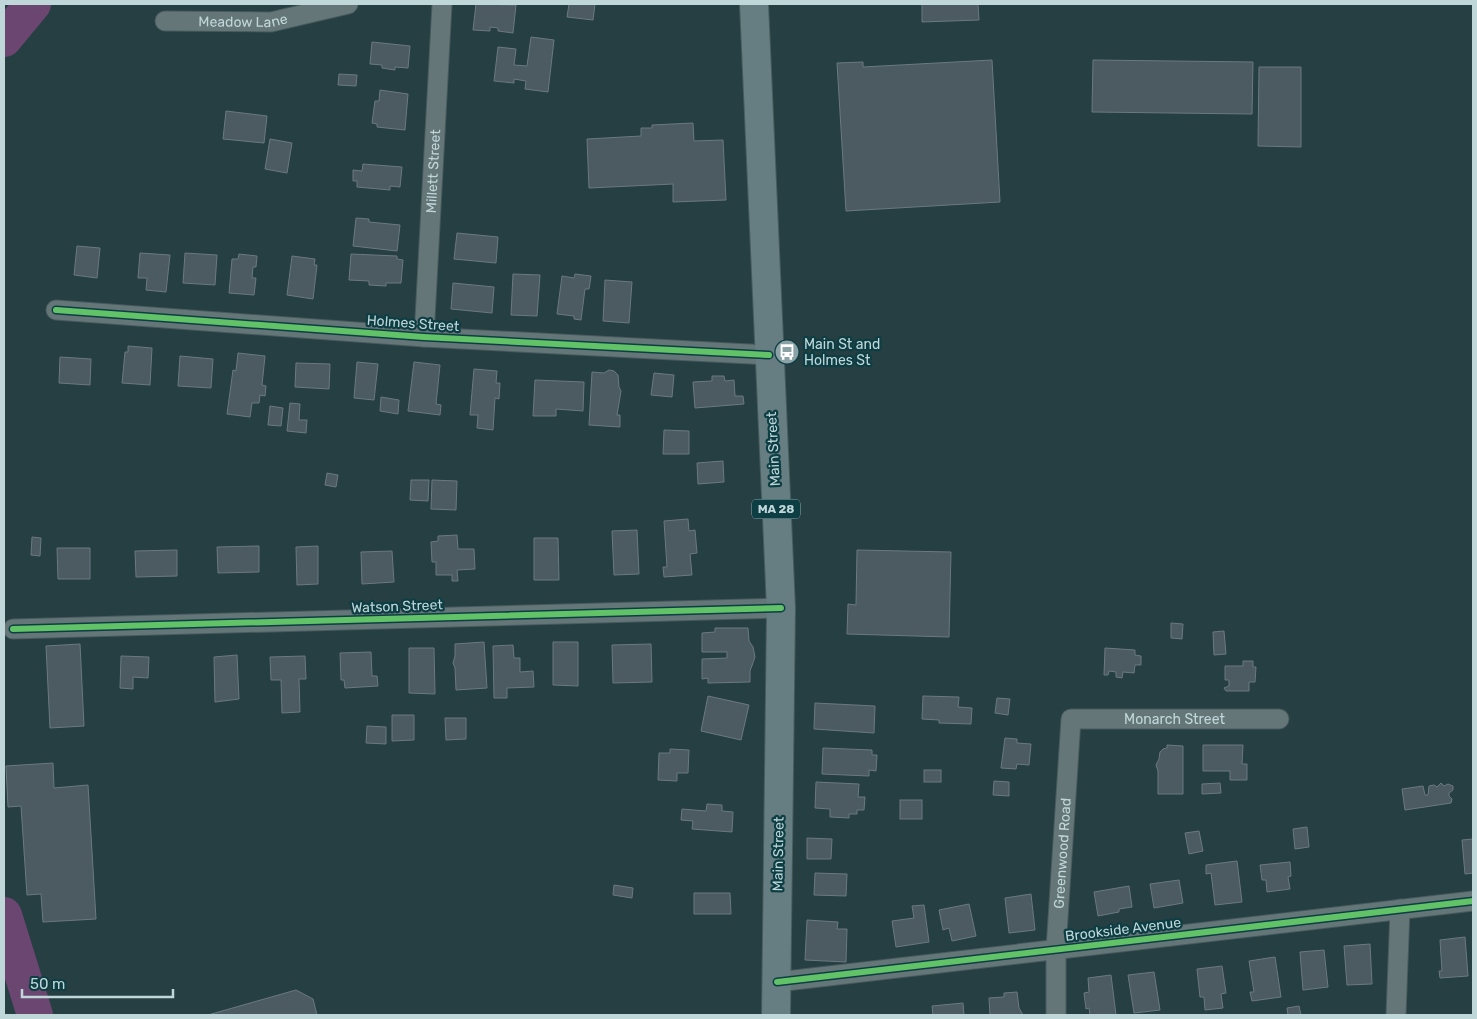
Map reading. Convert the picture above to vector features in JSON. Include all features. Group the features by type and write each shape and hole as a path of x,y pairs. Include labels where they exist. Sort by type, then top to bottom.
{"main road":[{"name":"Main Street","path":"754,4 781,608 776,1015"}],"street":[{"name":"Meadow Lane","path":"165,21 270,22 348,4"},
{"name":"Millett Street","path":"424,337 442,4"},
{"name":"Holmes Street","path":"56,310 424,337 769,354"},
{"name":"Watson Street","path":"13,629 781,608"},
{"name":"Monarch Street","path":"1071,719 1279,719"},
{"name":"Greenwood Road","path":"1056,1015 1056,950 1071,719"},
{"name":"Brookside Avenue","path":"777,982 1473,901"},
{"path":"1396,1015 1400,909"}],"building":[{"path":"476,4 516,5 513,33 498,31 498,28 490,27 490,31 473,30"},
{"path":"569,4 595,4 593,20 567,17"},
{"path":"922,4 978,4 979,20 922,22"},
{"path":"531,37 554,40 548,92 525,89 526,81 514,79 514,83 494,81 498,47 516,49 514,65 527,66"},
{"path":"372,42 410,46 408,68 395,67 395,70 382,68 382,65 370,64"},
{"path":"992,60 1000,202 846,211 837,63 863,62 863,67"},
{"path":"1093,60 1253,62 1252,114 1092,112"},
{"path":"1259,67 1301,67 1301,147 1258,146"},
{"path":"339,74 357,75 356,86 338,85"},
{"path":"380,90 408,94 405,130 377,127 377,124 372,123 375,101 379,101"},
{"path":"226,111 267,116 264,143 223,139"},
{"path":"693,123 694,141 723,140 726,200 673,202 673,184 589,188 587,139 641,136 641,128 652,128 652,125"},
{"path":"270,139 292,143 287,173 265,169"},
{"path":"363,164 402,167 400,187 390,186 390,190 357,187 357,181 353,181 353,170 362,171"},
{"path":"356,218 369,219 369,222 400,225 397,251 353,246"},
{"path":"457,233 498,237 496,263 454,259"},
{"path":"77,246 100,248 97,278 74,275"},
{"path":"140,253 170,255 166,292 146,290 147,278 138,278"},
{"path":"185,253 217,255 215,285 183,283"},
{"path":"239,254 257,256 252,278 256,278 254,295 229,293 232,259 238,259"},
{"path":"351,254 397,256 397,259 403,260 401,283 386,283 386,286 369,285 369,281 349,280"},
{"path":"292,256 315,259 314,265 317,265 313,299 287,295"},
{"path":"513,274 540,275 537,316 511,315"},
{"path":"575,274 591,276 589,289 585,289 581,320 574,319 574,316 557,314 562,276 574,278"},
{"path":"605,280 632,282 629,323 603,321"},
{"path":"453,283 494,287 492,313 451,309"},
{"path":"128,346 152,348 150,385 122,383 125,352 128,352"},
{"path":"238,353 265,356 262,385 266,386 265,396 260,395 259,403 252,403 250,417 227,414 233,370 236,371"},
{"path":"180,356 213,359 211,388 178,386"},
{"path":"60,357 91,359 90,385 59,383"},
{"path":"357,362 378,364 374,400 354,398"},
{"path":"414,362 440,365 436,404 441,405 440,415 408,411"},
{"path":"296,363 330,364 329,389 295,387"},
{"path":"474,369 497,371 496,383 500,383 499,399 495,398 493,430 477,428 478,415 470,415"},
{"path":"609,370 614,371 618,375 621,391 617,415 620,415 620,427 589,425 592,372 604,373"},
{"path":"654,373 674,375 672,397 651,395"},
{"path":"712,376 724,376 725,381 734,380 735,396 743,396 744,404 695,408 693,382 712,381"},
{"path":"535,380 584,382 583,411 556,409 556,416 533,416"},
{"path":"381,397 399,400 398,414 380,411"},
{"path":"290,403 300,404 299,420 307,420 306,433 287,431"},
{"path":"270,406 283,408 281,426 268,425"},
{"path":"664,430 689,431 689,454 663,454"},
{"path":"723,461 724,482 698,484 697,463"},
{"path":"327,473 338,475 336,487 325,485"},
{"path":"411,480 429,480 428,501 410,500"},
{"path":"432,480 457,481 456,510 431,509"},
{"path":"688,519 689,531 695,530 697,553 690,554 692,575 664,577 663,567 667,567 664,521"},
{"path":"637,530 639,574 614,575 612,531"},
{"path":"457,535 458,549 474,549 475,569 457,570 458,581 452,581 452,575 436,575 436,562 432,562 431,542 438,541 438,536"},
{"path":"32,537 41,538 40,556 31,555"},
{"path":"534,538 558,538 559,580 534,580"},
{"path":"259,546 259,572 218,573 217,547"},
{"path":"318,546 318,584 297,585 296,547"},
{"path":"57,548 90,548 90,579 58,579"},
{"path":"177,550 177,576 136,577 135,551"},
{"path":"857,550 951,552 949,637 847,634 848,604 856,605"},
{"path":"392,551 394,582 362,584 361,552"},
{"path":"1171,623 1183,624 1182,639 1171,638"},
{"path":"715,628 748,628 749,641 753,647 755,657 750,671 750,682 708,683 708,678 702,679 702,659 727,658 727,652 702,652 702,633 715,632"},
{"path":"1224,631 1226,654 1214,655 1213,632"},
{"path":"484,642 487,688 456,690 453,663 455,644"},
{"path":"553,642 578,642 578,686 553,685"},
{"path":"80,644 84,726 50,728 46,646"},
{"path":"651,644 652,682 613,683 612,645"},
{"path":"513,645 514,658 520,658 520,672 533,671 534,687 507,688 507,698 494,698 493,646"},
{"path":"409,648 434,648 435,694 409,693"},
{"path":"1105,648 1135,650 1135,655 1141,656 1141,665 1135,665 1134,673 1123,672 1122,678 1116,677 1116,672 1109,671 1108,675 1104,675"},
{"path":"371,652 372,676 377,676 378,686 345,688 344,680 341,680 340,653"},
{"path":"237,655 239,699 215,702 214,657"},
{"path":"121,656 149,657 148,678 133,677 133,689 120,688"},
{"path":"305,656 306,679 299,679 300,712 282,713 281,680 271,680 270,657"},
{"path":"1243,661 1253,661 1253,667 1256,667 1255,682 1249,682 1249,691 1226,691 1224,688 1229,686 1229,680 1225,680 1225,666 1243,666"},
{"path":"708,696 749,705 741,740 701,731"},
{"path":"923,696 959,697 958,707 972,708 971,724 939,723 939,720 922,719"},
{"path":"997,698 1010,699 1008,715 995,713"},
{"path":"815,703 875,706 874,733 814,729"},
{"path":"392,715 414,715 414,740 392,741"},
{"path":"445,718 466,718 466,739 446,740"},
{"path":"367,726 386,727 386,744 366,743"},
{"path":"1005,738 1017,739 1017,743 1031,744 1029,765 1017,764 1016,769 1001,768"},
{"path":"1167,745 1183,746 1183,794 1158,794 1158,771 1156,765 1160,752 1167,748"},
{"path":"1203,745 1243,745 1242,764 1247,764 1247,780 1230,780 1230,771 1203,771"},
{"path":"823,748 872,750 872,755 877,755 876,771 869,770 869,776 822,774"},
{"path":"670,749 689,750 688,773 677,773 677,781 658,780 659,753 670,753"},
{"path":"53,763 54,788 88,785 96,919 43,922 41,894 27,895 21,806 8,807 6,766"},
{"path":"924,770 941,770 941,782 924,782"},
{"path":"994,781 1009,782 1009,796 993,795"},
{"path":"816,782 859,784 858,797 865,797 864,810 857,810 857,814 849,814 849,818 830,817 830,809 815,808"},
{"path":"1220,783 1221,793 1202,794 1202,784"},
{"path":"1441,783 1444,786 1448,784 1453,786 1453,790 1449,793 1452,799 1451,803 1405,810 1402,789 1423,786 1425,795 1428,795 1429,786 1434,785 1437,787"},
{"path":"900,800 922,800 922,819 900,819"},
{"path":"707,804 722,805 722,811 733,812 732,832 692,829 693,821 681,820 682,809 706,811"},
{"path":"1307,827 1309,847 1295,849 1293,829"},
{"path":"1199,831 1203,851 1189,854 1185,833"},
{"path":"807,838 832,839 831,859 807,859"},
{"path":"1473,839 1473,873 1465,874 1462,840"},
{"path":"1237,861 1242,902 1215,905 1211,873 1206,874 1206,865"},
{"path":"1290,862 1291,876 1288,877 1290,889 1267,892 1266,880 1262,880 1260,865"},
{"path":"815,873 847,874 846,896 814,895"},
{"path":"1179,880 1183,903 1154,908 1150,884"},
{"path":"614,885 633,888 632,898 613,895"},
{"path":"1129,886 1132,907 1119,909 1119,912 1098,916 1094,892"},
{"path":"694,893 730,893 731,914 694,914"},
{"path":"1031,894 1035,930 1009,933 1005,898"},
{"path":"969,904 976,936 952,941 949,928 943,930 939,910"},
{"path":"924,905 929,942 896,947 892,921 914,918 912,906"},
{"path":"807,920 838,922 837,929 847,929 846,962 805,960"},
{"path":"1465,937 1468,976 1440,978 1439,971 1442,971 1440,940"},
{"path":"1370,944 1372,984 1347,985 1344,946"},
{"path":"1324,950 1328,987 1303,990 1300,952"},
{"path":"1275,957 1281,997 1252,1001 1250,992 1254,992 1249,961"},
{"path":"1222,966 1226,993 1221,994 1223,1008 1205,1010 1204,997 1200,997 1197,969"},
{"path":"1154,972 1160,1010 1134,1013 1128,975"},
{"path":"1111,975 1116,1015 1090,1015 1089,1008 1086,1009 1084,993 1089,992 1088,978"},
{"path":"296,990 313,999 317,1015 208,1015"},
{"path":"1017,992 1019,1008 1023,1015 990,1015 989,998 1004,997 1004,993"},
{"path":"963,1003 964,1015 933,1015 932,1006"},
{"path":"1299,1006 1301,1015 1288,1015 1287,1008"}],"waterway":[{"path":"4,39 33,4"},
{"path":"4,915 35,1015"}],"cycle path":[{"path":"56,310 424,337 769,355"},
{"path":"13,629 781,608"},
{"path":"777,982 1473,901"}],"place":[{"name":"Main St and Holmes St","path":"787,352"}]}
